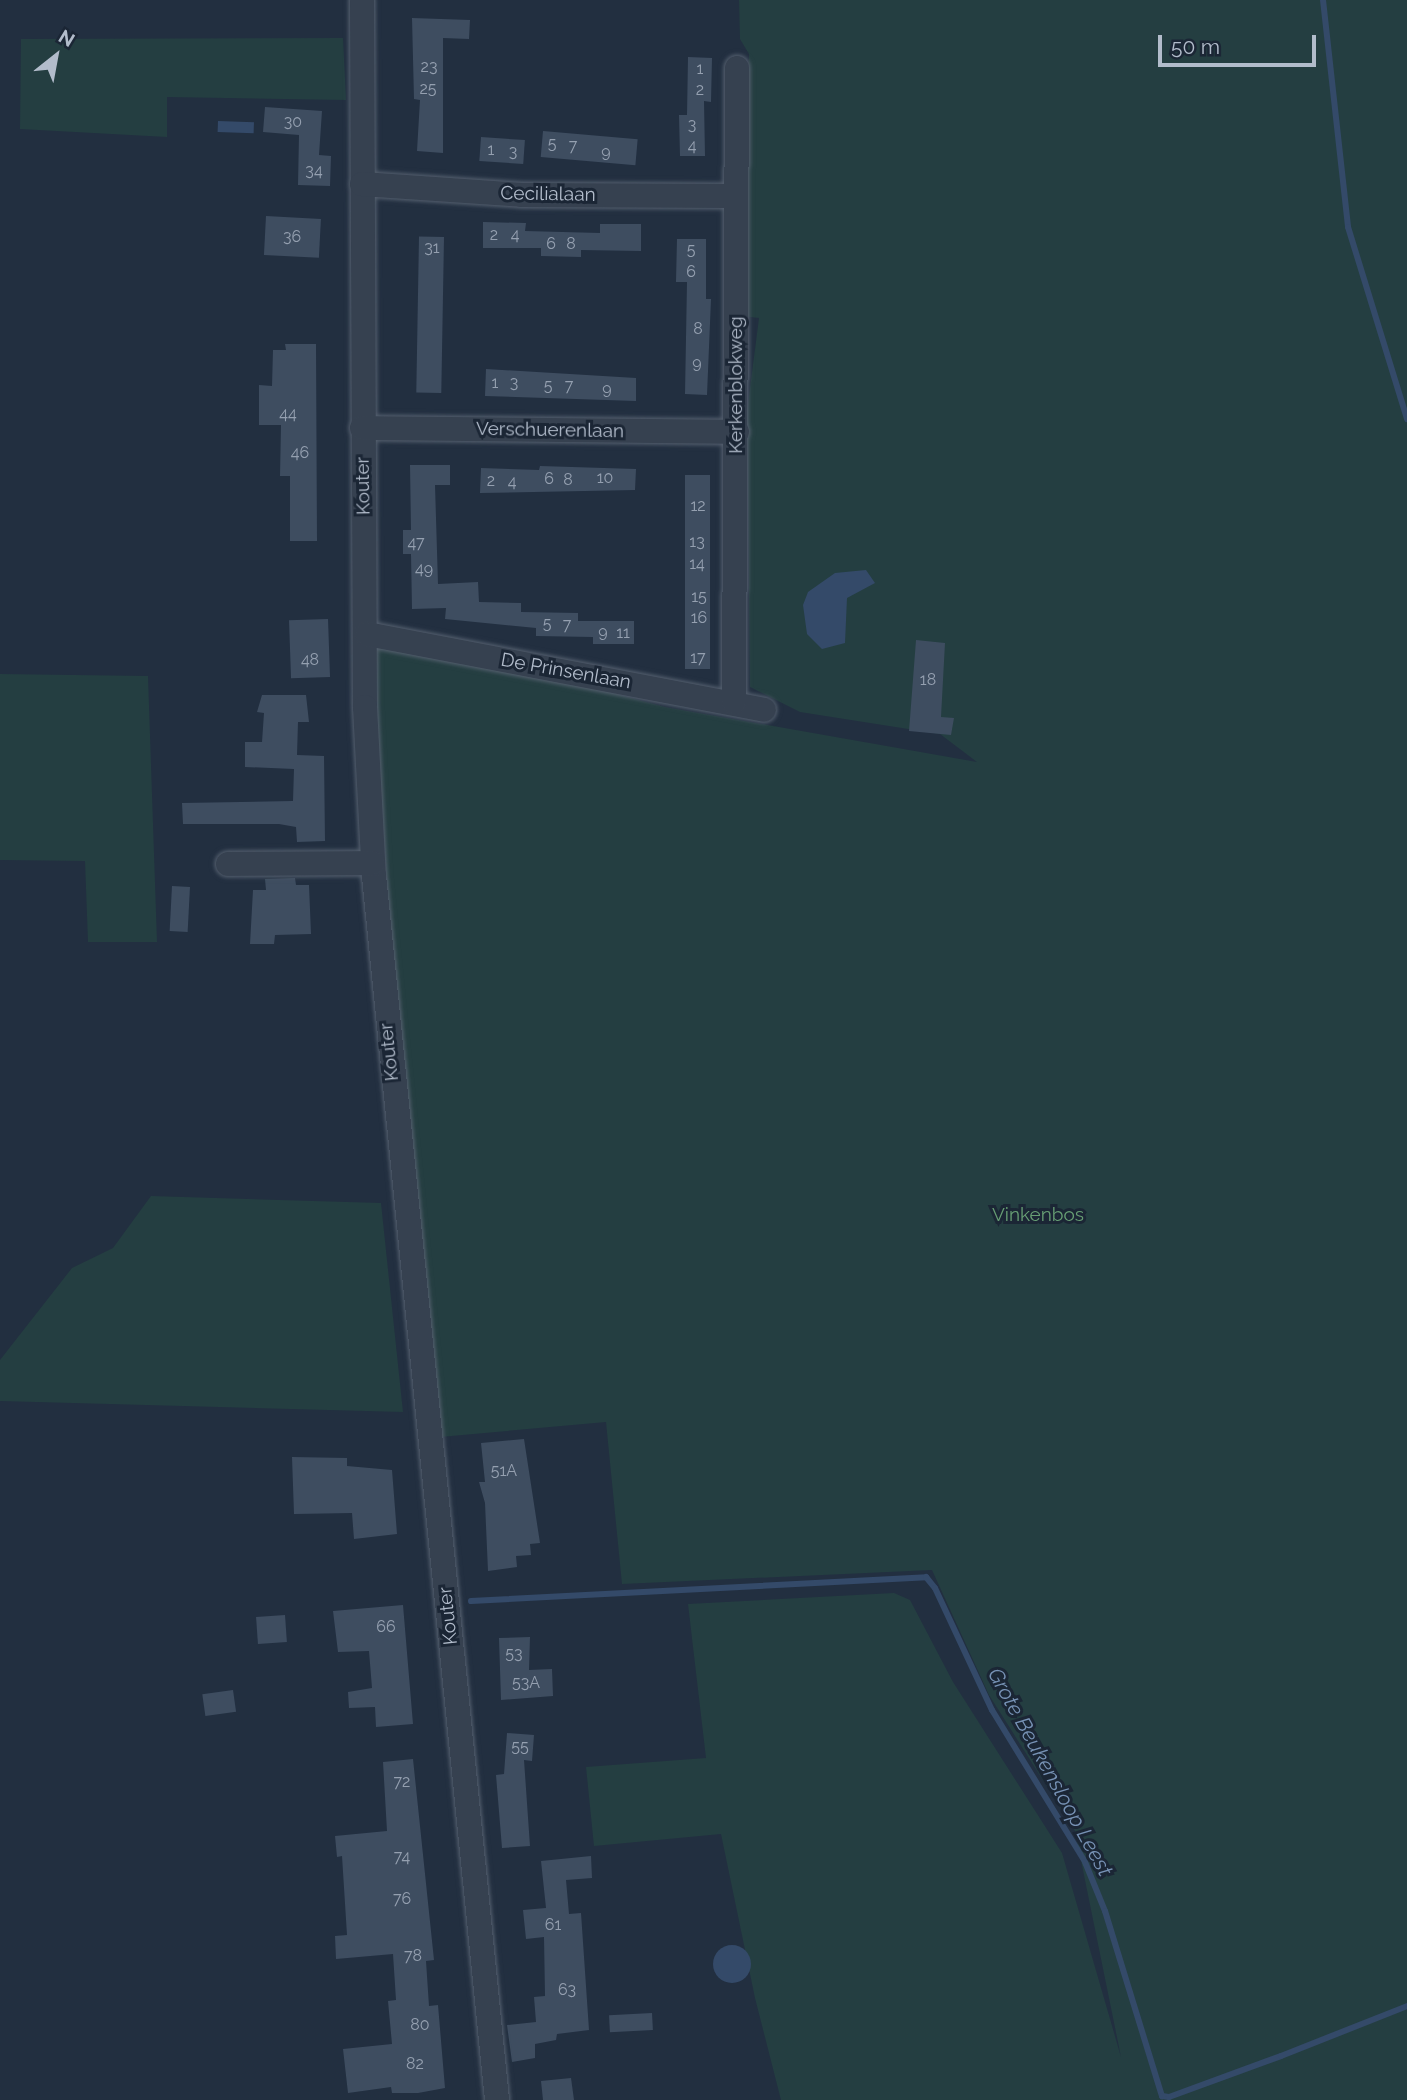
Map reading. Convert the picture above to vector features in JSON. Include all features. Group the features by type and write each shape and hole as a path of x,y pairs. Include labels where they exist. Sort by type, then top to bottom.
{"street":[{"name":"Kouter","path":"362,0 362,428 367,634 365,707 373,863 497,2100"},
{"name":"Kerkenblokweg","path":"734,702 737,432 734,196 737,68"},
{"name":"Cecilialaan","path":"362,184 522,195 734,196"},
{"name":"Verschuerenlaan","path":"362,428 737,432"},
{"name":"De Prinsenlaan","path":"367,634 734,702 764,710"},
{"path":"228,864 373,863"}],"green space":[{"name":"Vinkenbos","path":"739,0 1407,0 1407,2100 781,2100 755,1998 721,1834 594,1846 586,1767 706,1758 688,1604 894,1593 910,1600 953,1682 1062,1853 1121,2057 1075,1831 989,1695 932,1570 622,1584 606,1422 440,1437 391,945 376,715 375,630 665,707 977,762 940,734 800,712 750,687 747,411 759,318 741,316 749,54 740,39"},
{"path":"343,38 346,100 167,97 167,137 20,129 21,39"},
{"path":"0,674 148,676 157,942 88,942 85,861 0,860"},
{"path":"151,1196 381,1203 403,1412 0,1401 0,1360 72,1268 113,1248"}],"water":[{"path":"218,121 254,122 254,133 218,132"},
{"path":"866,570 875,583 847,598 845,643 822,649 807,634 803,605 808,592 835,573"},
{"path":"732,1945 745,1951 751,1964 745,1977 732,1983 719,1977 713,1964 719,1951"}],"building":[{"path":"412,18 470,20 469,39 443,38 443,153 417,151 420,100 414,99"},
{"path":"688,57 712,58 711,102 704,101 705,156 680,156 679,115 687,115"},
{"path":"265,107 322,111 319,155 331,156 330,186 298,185 299,135 263,132"},
{"path":"543,131 638,139 635,165 541,157"},
{"path":"481,137 525,140 523,164 479,161"},
{"path":"266,216 321,219 319,258 264,255"},
{"path":"483,222 526,223 525,231 600,233 600,224 641,224 641,251 581,250 581,257 541,256 541,248 483,248"},
{"path":"419,237 444,237 441,393 416,393"},
{"path":"677,239 706,239 706,299 711,299 707,395 685,394 687,282 676,282"},
{"path":"285,344 316,344 317,541 290,541 290,476 280,476 281,425 259,425 259,385 272,386 273,350 286,350"},
{"path":"486,369 636,378 636,401 485,396"},
{"path":"410,465 450,465 450,485 435,485 438,584 478,582 479,602 521,603 521,612 578,613 578,621 634,621 634,644 593,644 593,637 536,636 536,628 445,619 446,608 412,609 411,554 403,554 403,530 411,530"},
{"path":"540,466 636,469 635,490 480,493 481,468 539,470"},
{"path":"685,475 710,475 710,669 685,669"},
{"path":"328,619 330,677 291,678 289,620"},
{"path":"916,640 945,643 941,717 954,718 951,735 909,731"},
{"path":"262,695 306,695 309,722 298,722 297,755 324,756 325,841 297,842 296,827 279,824 183,824 182,803 293,801 294,769 245,767 245,742 262,742 264,713 257,712"},
{"path":"295,878 296,885 309,885 311,934 275,935 274,944 250,944 253,890 266,890 265,879"},
{"path":"172,886 190,887 188,932 170,931"},
{"path":"524,1439 540,1543 530,1544 531,1555 516,1556 517,1567 488,1571 485,1503 479,1482 485,1482 481,1443"},
{"path":"292,1457 347,1458 347,1466 392,1470 397,1534 354,1539 352,1513 294,1514"},
{"path":"403,1605 413,1724 376,1727 375,1707 349,1708 348,1692 372,1688 369,1651 338,1652 333,1611"},
{"path":"285,1615 287,1642 258,1644 256,1617"},
{"path":"530,1637 529,1670 552,1669 553,1696 501,1700 499,1638"},
{"path":"233,1690 236,1712 205,1716 202,1694"},
{"path":"507,1733 534,1735 532,1761 524,1760 530,1846 502,1848 496,1775 504,1774"},
{"path":"413,1759 434,1960 426,1961 429,2006 438,2005 445,2088 418,2093 392,2093 391,2087 348,2093 343,2049 392,2044 388,2001 396,2000 393,1954 336,1959 335,1936 347,1935 342,1856 337,1857 335,1836 387,1831 383,1762"},
{"path":"591,1856 592,1878 566,1880 569,1914 581,1913 589,2030 557,2034 556,2040 535,2044 535,2058 512,2062 507,2025 536,2022 534,1997 545,1996 544,1937 526,1939 523,1910 546,1908 541,1861"},
{"path":"652,2013 653,2030 610,2032 609,2015"},
{"path":"571,2078 574,2100 543,2100 541,2081"}],"waterway":[{"path":"1323,0 1348,227 1407,419"},
{"name":"Grote Beukensloop Leest","path":"471,1601 926,1577 935,1588 992,1710 1085,1862 1105,1911 1162,2096 1169,2097 1281,2056 1407,2006"}]}
